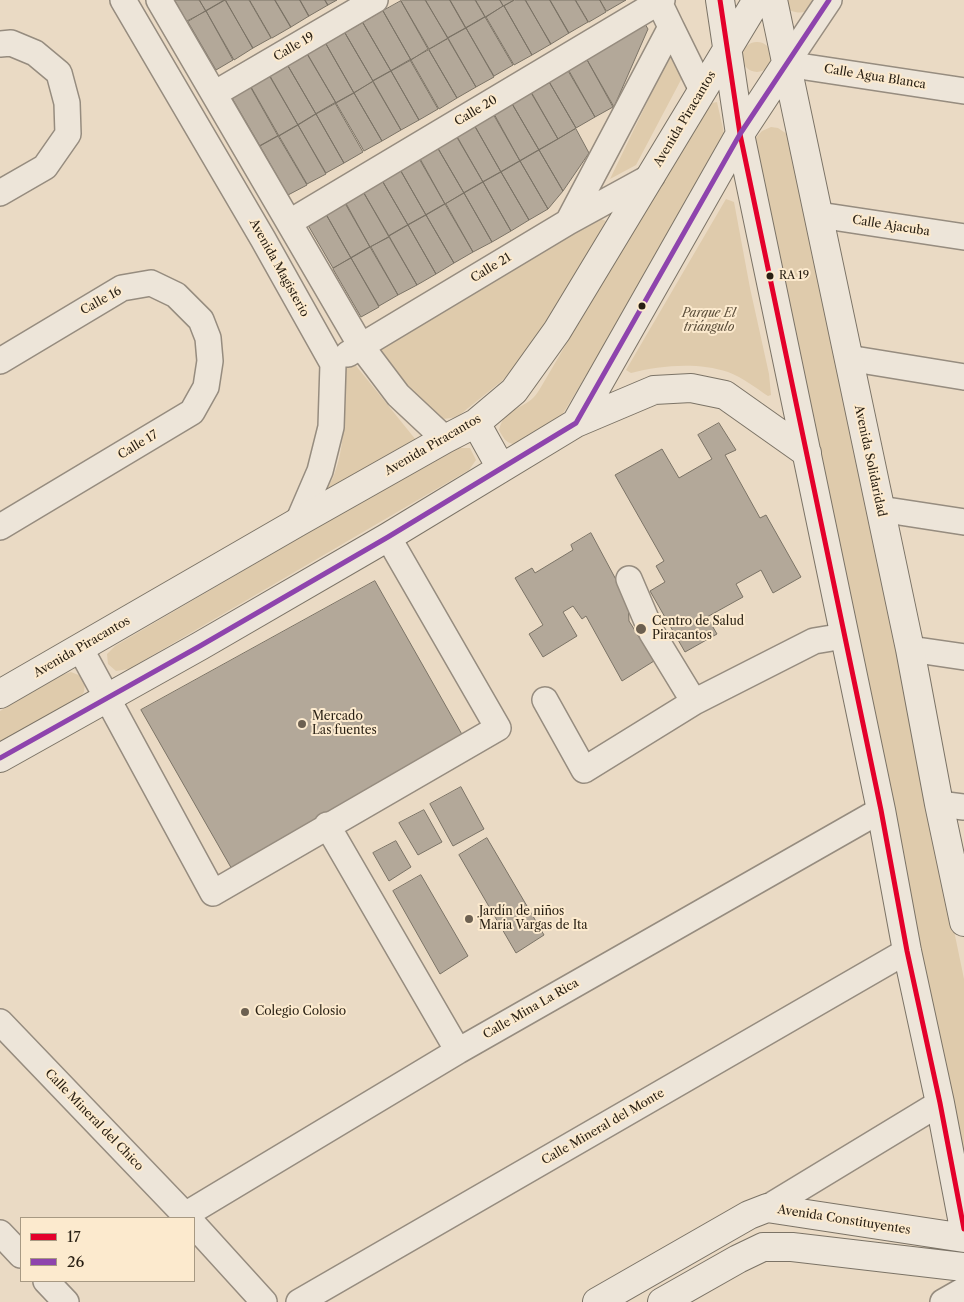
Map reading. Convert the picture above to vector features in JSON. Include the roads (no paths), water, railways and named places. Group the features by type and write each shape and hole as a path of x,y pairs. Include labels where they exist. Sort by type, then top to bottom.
{"street":[{"name":"Avenida Magisterio","path":"123,0 263,239 333,364"},
{"name":"Calle 19","path":"214,94 375,0"},
{"path":"720,0 740,134 881,810 907,952 940,1103 964,1229"},
{"name":"Avenida Piracantos","path":"0,694 298,522 476,423 514,391 546,348 757,0"},
{"name":"Avenida Solidaridad","path":"773,0 910,649 952,806 964,922"},
{"path":"576,423 740,134 829,0"},
{"path":"660,1 702,90"},
{"name":"Calle 20","path":"290,222 660,1"},
{"path":"142,32 163,8 362,346 398,394 445,439"},
{"path":"568,222 671,27"},
{"path":"0,44 11,43 35,53 59,73 67,104 68,134 45,166 0,193"},
{"name":"Calle Agua Blanca","path":"786,64 964,91"},
{"name":"Calle 21","path":"333,364 568,222 652,176"},
{"name":"Calle Ajacuba","path":"819,215 964,237"},
{"name":"Calle 16","path":"0,361 122,288 151,283 176,295 201,320"},
{"name":"Calle 17","path":"0,527 192,412 206,387 210,361 208,338 201,320"},
{"path":"848,358 964,377"},
{"path":"298,522 320,471 331,427 333,364"},
{"path":"0,758 107,699 388,537 576,423 654,390 691,388 725,395 807,453"},
{"path":"476,423 501,468"},
{"path":"880,509 964,522"},
{"path":"80,648 213,893 498,728 388,537"},
{"path":"629,580 652,633 694,702"},
{"path":"545,700 584,770 694,702 814,641 844,636"},
{"path":"910,649 964,657"},
{"name":"Calle Mina La Rica","path":"192,1217 458,1051 881,810"},
{"path":"328,826 458,1051"},
{"name":"Calle Mineral del Monte","path":"299,1302 907,952"},
{"name":"Calle Mineral del Chico","path":"0,1022 187,1217"},
{"path":"767,1208 940,1103"},
{"name":"Avenida Constituyentes","path":"597,1302 749,1215 767,1208 964,1238"},
{"name":"Calle Mineral del Chico","path":"195,1226 264,1302"},
{"path":"0,1233 20,1254"},
{"path":"662,1302 738,1259 763,1248 792,1248 964,1267"},
{"path":"47,1282 66,1302"},
{"path":"943,1302 964,1290"}],"place":[{"name":"RA 19","path":"770,276"},
{"name":"Centro de Salud Piracantos","path":"641,629"},
{"name":"Mercado Las fuentes","path":"302,724"},
{"name":"Jardín de niños Maria Vargas de Ita","path":"469,919"},
{"name":"Colegio Colosio","path":"245,1012"}],"park label":[{"name":"Parque El triángulo","path":"709,321"}]}
